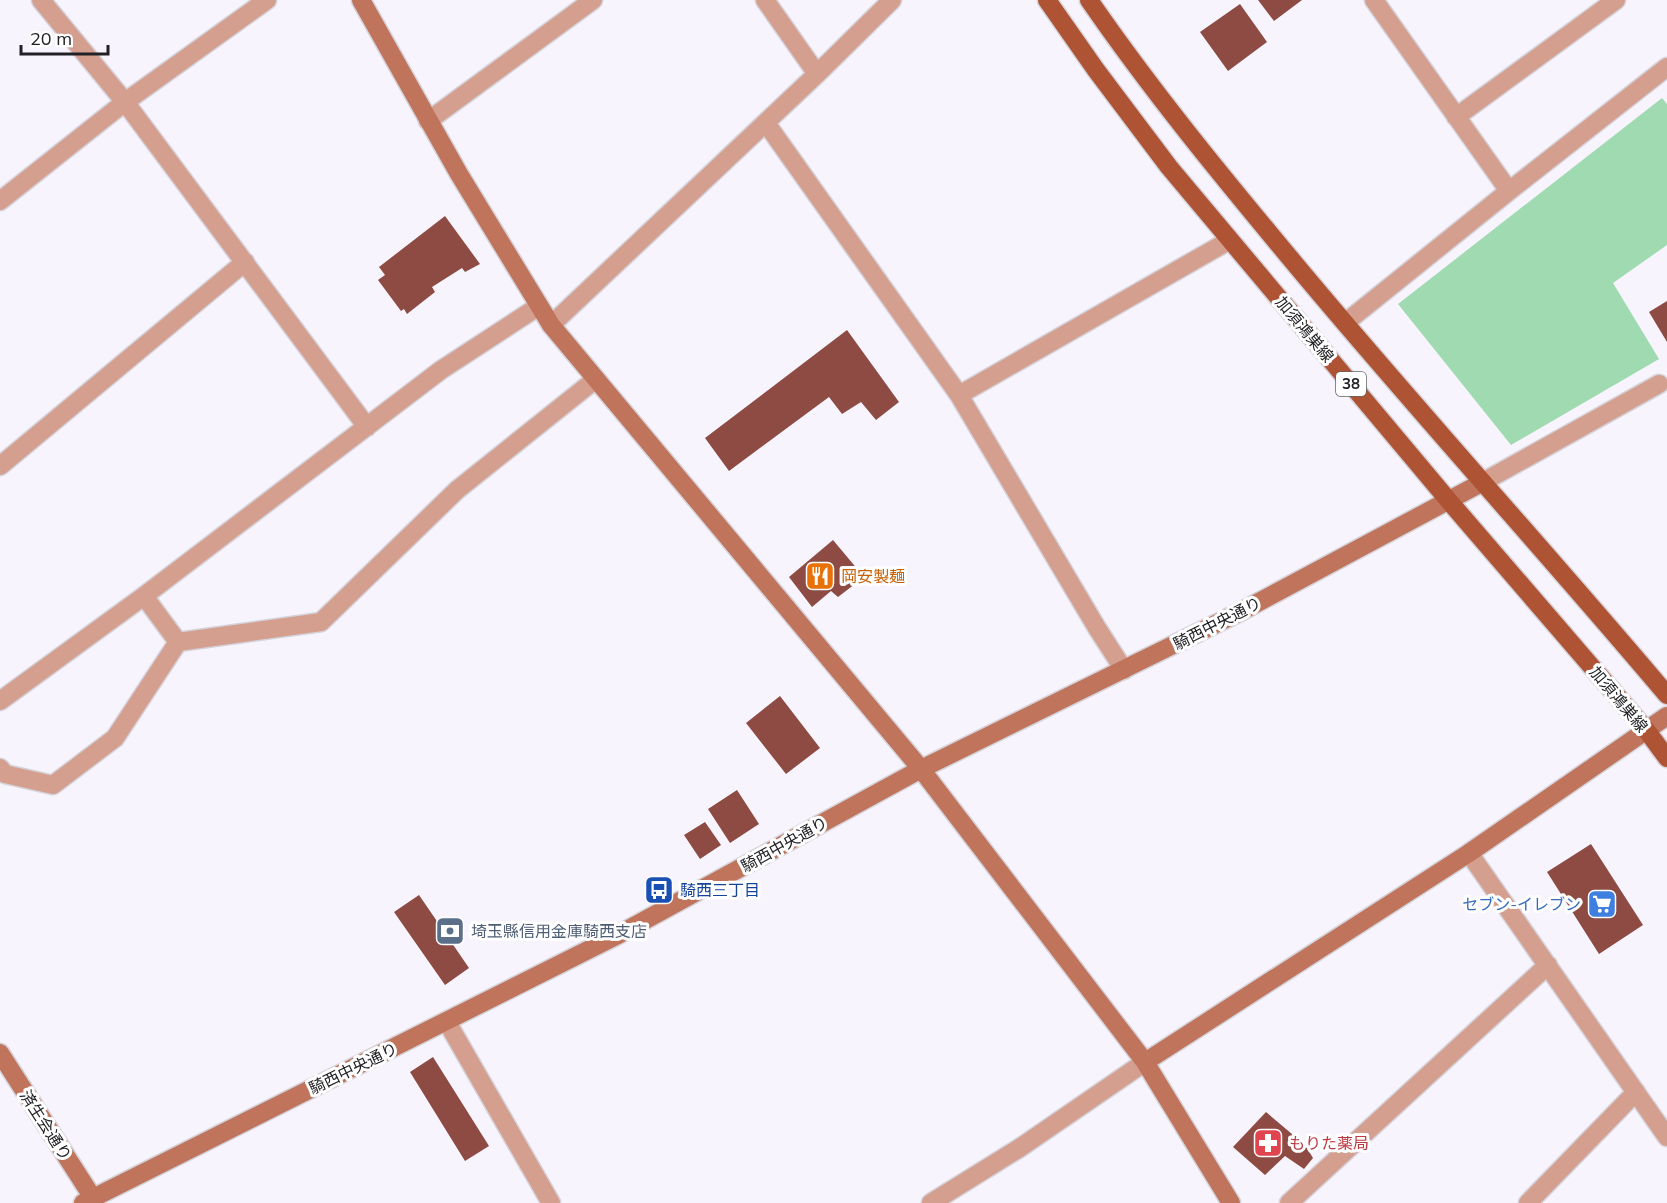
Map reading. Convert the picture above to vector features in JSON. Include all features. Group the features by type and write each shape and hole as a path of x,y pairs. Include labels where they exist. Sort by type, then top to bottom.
{"main road":[{"name":"加須鴻巣線","path":"1047,0 1169,167 1449,501 1647,731 1667,758"},
{"name":"加須鴻巣線","path":"1089,0 1199,149 1345,323 1667,695"}],"street":[{"path":"41,0 125,102 367,427"},
{"path":"0,201 125,102 267,0"},
{"path":"361,0 428,121 550,325 921,769 1145,1062 1230,1203"},
{"path":"428,121 593,0"},
{"path":"765,0 817,74"},
{"path":"550,325 766,123 892,0"},
{"path":"1374,0 1509,191"},
{"path":"1456,117 1616,0"},
{"path":"1345,323 1667,68"},
{"path":"766,123 959,395 1124,670"},
{"path":"959,395 1230,240"},
{"path":"0,466 245,262"},
{"path":"0,701 144,596 441,370 538,306"},
{"path":"0,768 5,774 53,785 114,738 178,642 321,622 457,490 596,379"},
{"path":"1484,482 1659,384"},
{"name":"騎西中央通り","path":"88,1200 616,936 921,769 1242,611 1484,482"},
{"path":"144,596 178,642"},
{"path":"931,1203 1018,1149 1145,1062 1468,854 1667,716"},
{"path":"1468,854 1667,1137"},
{"path":"1289,1203 1548,965"},
{"path":"447,1022 550,1203"},
{"name":"済生会通り","path":"0,1053 88,1200"},
{"path":"1528,1203 1636,1092"}],"green space":[{"path":"1662,98 1667,104 1667,245 1613,283 1659,359 1511,445 1398,304"}],"building":[{"path":"1258,0 1302,0 1274,21"},
{"path":"1240,4 1267,42 1228,71 1200,32"},
{"path":"445,216 480,264 465,272 462,268 432,287 435,292 407,314 404,309 401,311 378,280 385,275 379,267"},
{"path":"1667,301 1667,342 1649,312"},
{"path":"847,330 899,402 876,420 861,402 842,414 829,397 729,471 705,438"},
{"path":"833,540 864,577 838,597 831,591 812,607 789,577"},
{"path":"780,696 820,748 786,774 746,723"},
{"path":"737,790 759,824 730,843 708,809"},
{"path":"705,822 721,845 700,859 684,835"},
{"path":"1591,844 1643,925 1599,954 1547,872"},
{"path":"419,895 469,968 445,985 394,912"},
{"path":"433,1057 489,1146 465,1161 410,1072"},
{"path":"1266,1112 1305,1145 1313,1158 1304,1169 1285,1156 1265,1175 1233,1147"}],"place":[{"name":"岡安製麺","path":"820,576"},
{"name":"騎西三丁目","path":"659,890"},
{"name":"セブン-イレブン","path":"1602,904"},
{"name":"埼玉縣信用金庫騎西支店","path":"450,931"},
{"name":"もりた薬局","path":"1268,1143"}]}
